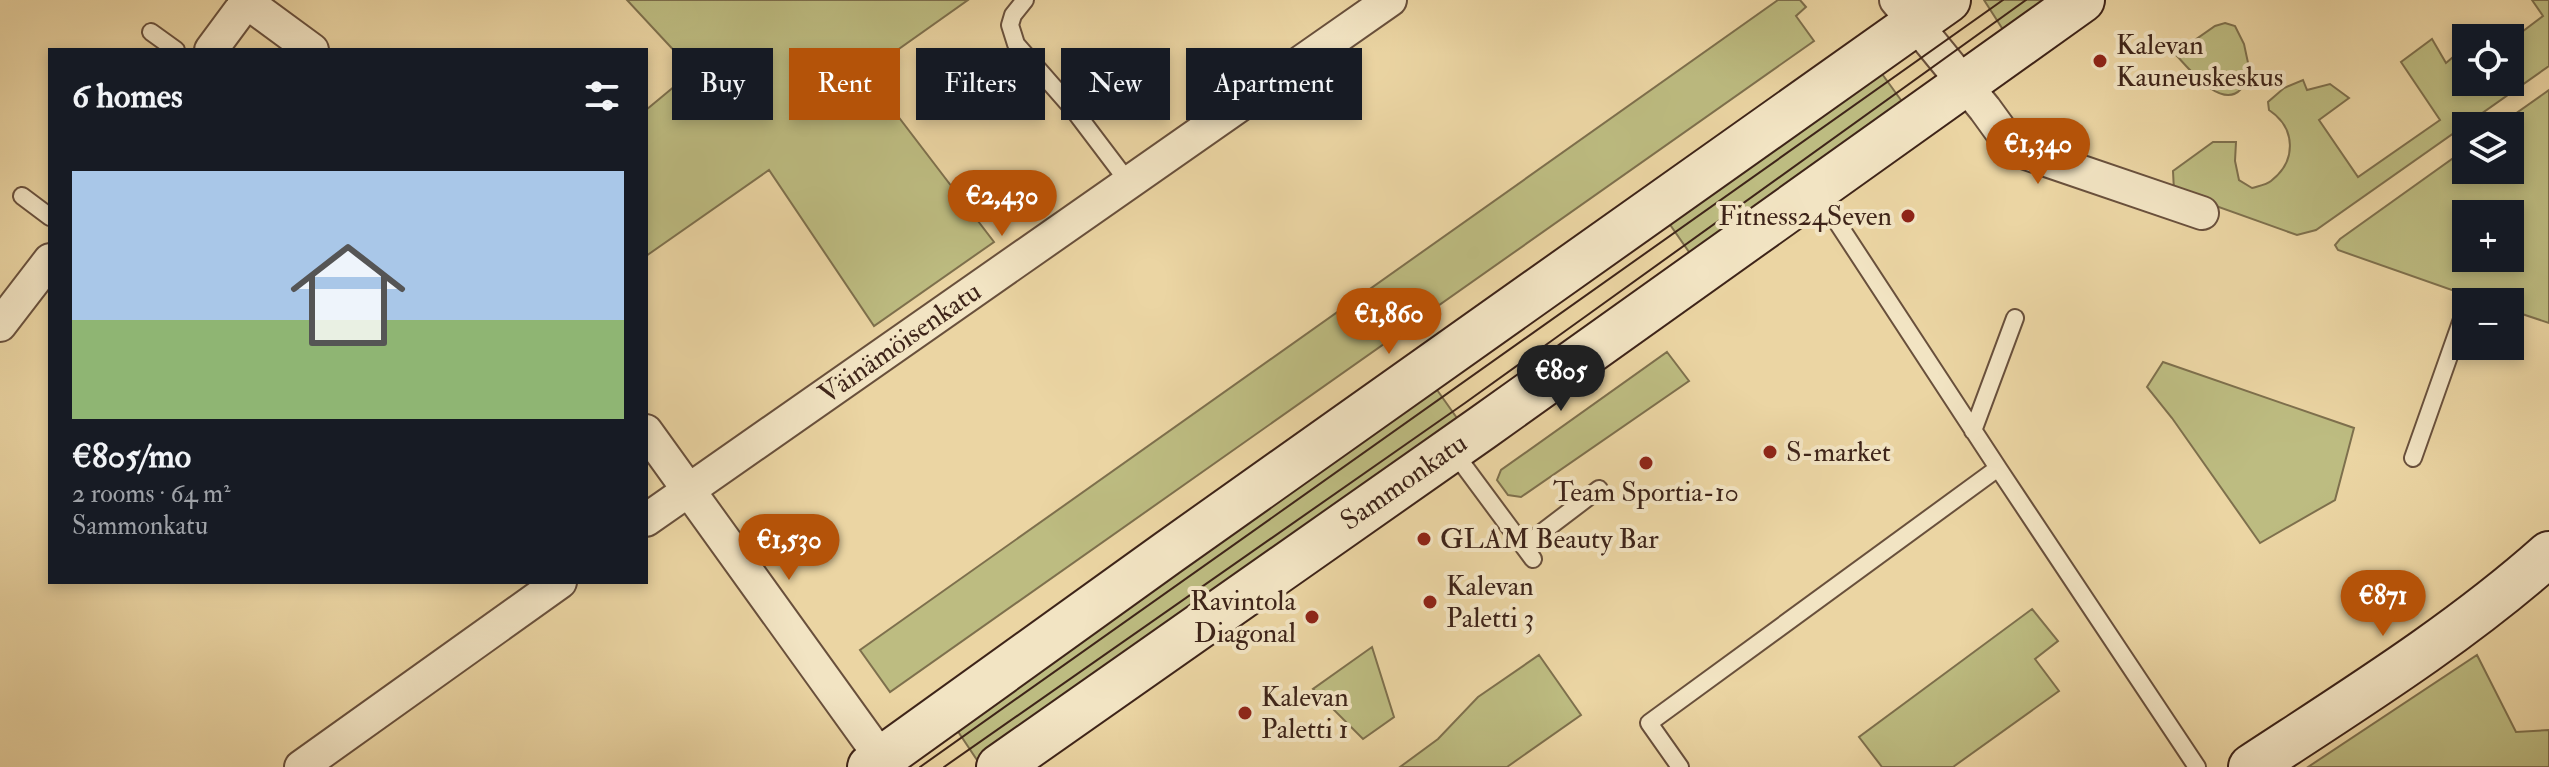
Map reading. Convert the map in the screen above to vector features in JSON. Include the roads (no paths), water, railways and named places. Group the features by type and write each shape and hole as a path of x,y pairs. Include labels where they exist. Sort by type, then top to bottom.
{"main road":[{"name":"Sammonkatu","path":"999,767 1816,190 1954,71 2082,0"},
{"path":"880,764 1919,8"},
{"path":"2251,767 2367,691 2488,605 2549,554"}],"street":[{"name":"Väinämöisenkatu","path":"648,519 1390,0"},
{"path":"212,48 246,1 309,48"},
{"path":"1919,8 1954,71 2014,149 2202,213"},
{"path":"0,325 48,263"},
{"path":"648,434 880,764"},
{"path":"301,767 557,584"}],"lane":[{"path":"1025,0 1013,15 1010,25 1016,44 1073,109 1129,183"},
{"path":"151,32 173,48"},
{"path":"1816,190 2197,767"},
{"path":"22,196 48,216"},
{"path":"1973,431 2015,318"},
{"path":"2413,458 2452,348"},
{"path":"1452,449 1529,552 1599,489"},
{"path":"1680,767 1649,723 1998,468"}],"tram line":[{"path":"920,767 2003,0"},
{"path":"944,767 1465,403 2026,0"}],"place":[{"name":"Kalevan Kauneuskeskus","path":"2100,61"},
{"name":"Fitness24Seven","path":"1908,216"},
{"name":"S-market","path":"1770,452"},
{"name":"Team Sportia-10","path":"1646,463"},
{"name":"GLAM Beauty Bar","path":"1424,539"},
{"name":"Kalevan Paletti 3","path":"1430,602"},
{"name":"Ravintola Diagonal","path":"1312,617"},
{"name":"Kalevan Paletti 1","path":"1245,713"}]}
